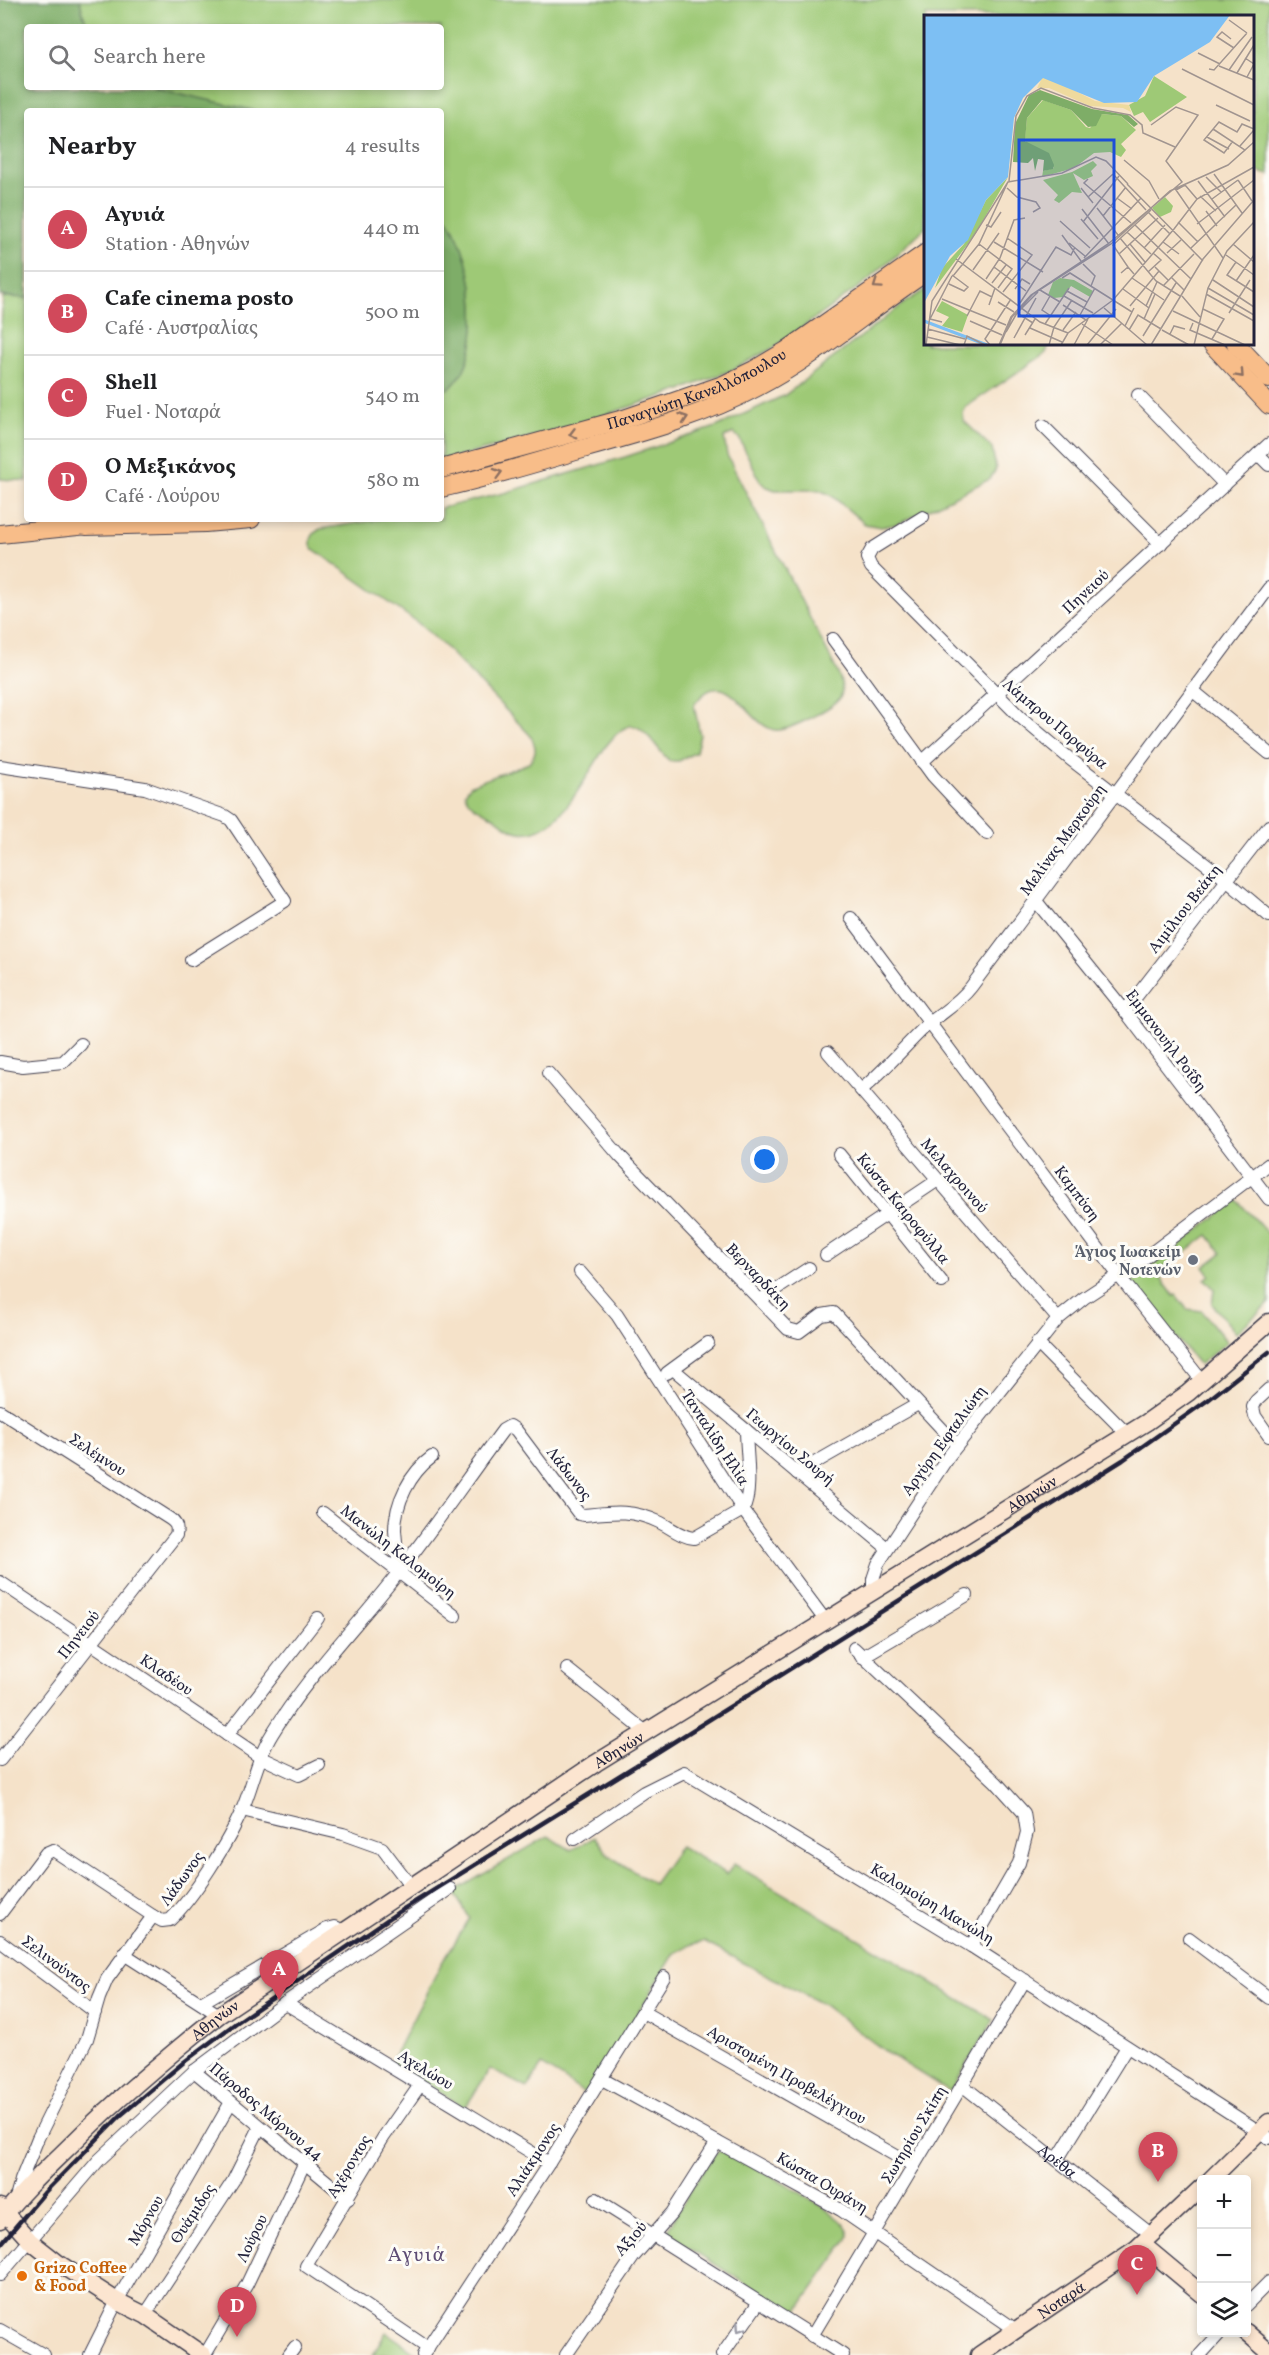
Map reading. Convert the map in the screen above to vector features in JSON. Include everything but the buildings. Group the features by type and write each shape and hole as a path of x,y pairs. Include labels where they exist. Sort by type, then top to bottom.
{"main road":[{"name":"Παναγιώτη Κανελλόπουλου","path":"444,468 624,419 723,385 786,351 924,254"},
{"name":"Παναγιώτη Κανελλόπουλου","path":"444,487 631,435 730,400 789,368 924,273"},
{"path":"1213,345 1269,405"},
{"path":"1237,345 1269,379"},
{"path":"86,526 109,522"},
{"path":"0,534 86,526 217,522"}],"street":[{"path":"1138,394 1225,485"},
{"path":"1044,426 1161,544"},
{"name":"Πηνειού","path":"922,762 1269,444"},
{"path":"1258,454 1269,465"},
{"name":"Λάμπρου Πορφύρα","path":"923,517 872,549 868,554 868,562 996,695 1047,740 1227,880 1269,916"},
{"name":"Μελίνας Μερκούρη","path":"861,1090 884,1071 930,1023 966,994 1269,588"},
{"path":"833,639 922,762 987,834"},
{"path":"1192,690 1269,753"},
{"path":"0,766 145,788 231,820 285,901 191,960"},
{"name":"Αιμίλιου Βεάκη","path":"1125,1011 1269,826"},
{"name":"Εμμανουήλ Ροΐδη","path":"1036,901 1125,1011 1269,1199"},
{"name":"Καμπύση","path":"851,918 1119,1276 1202,1381"},
{"path":"0,1062 23,1066 63,1062 81,1044"},
{"name":"Μελαχροινού","path":"828,1052 1058,1319"},
{"name":"Βερναρδάκη","path":"548,1073 626,1162 788,1329 795,1333 803,1330 826,1313 834,1313 957,1445"},
{"name":"Κώστα Καιροφύλλα","path":"839,1154 942,1282"},
{"name":"Αργύρη Εφταλιώτη","path":"873,1591 874,1572 887,1548 957,1445 1058,1319 1269,1164"},
{"path":"826,1255 938,1180"},
{"path":"760,1300 809,1268"},
{"name":"Τανταλίδη Ηλία","path":"580,1272 611,1308 743,1510 825,1620"},
{"name":"Αθηνών","path":"5,2210 114,2103 160,2062 219,2015 507,1821 646,1732 1128,1434 1202,1381 1269,1322"},
{"path":"659,1379 708,1343"},
{"path":"1037,1343 1128,1434"},
{"name":"Γεωργίου Σουρή","path":"673,1369 887,1548"},
{"path":"1269,1389 1253,1407 1255,1416 1269,1436"},
{"path":"796,1473 918,1404"},
{"name":"Σελέμνου","path":"0,1411 160,1513 176,1526"},
{"name":"Λάδωνος","path":"5,2210 87,2039 107,1979 153,1916 166,1922 173,1917 218,1854 242,1810 260,1757 279,1724 309,1683 399,1572 507,1426 514,1427 576,1510 584,1515 629,1512 658,1521 694,1538 743,1510"},
{"path":"743,1510 748,1493 746,1430"},
{"path":"399,1572 395,1530 398,1508 411,1479 432,1457"},
{"name":"Μανώλη Καλομοίρη","path":"323,1512 454,1616"},
{"name":"Πηνειού","path":"0,1760 176,1535 176,1526"},
{"name":"Κλαδέου","path":"0,1582 260,1757 299,1775 319,1765"},
{"path":"967,1595 858,1653 1018,1805 1026,1819 1027,1832 1023,1853 1015,1872 971,1946"},
{"path":"227,1735 318,1618"},
{"path":"567,1669 646,1732"},
{"name":"Καλομοίρη Μανώλη","path":"575,1839 644,1792 684,1772 971,1946 1128,2047 1266,2131"},
{"path":"242,1810 343,1834 382,1848 411,1886"},
{"path":"0,1914 46,1853 53,1850 153,1916"},
{"name":"Αθηνών","path":"0,2275 99,2160 194,2071 285,2003 450,1889"},
{"path":"201,2003 327,1929 335,1928 344,1931"},
{"path":"1189,1938 1269,1998"},
{"name":"Σελινούντος","path":"0,1941 95,2012"},
{"path":"124,1954 219,2015"},
{"name":"Αλιάκμονος","path":"426,2351 549,2163 664,1977"},
{"name":"Σωτηρίου Σκίπη","path":"812,2336 1025,1980"},
{"name":"Αχελώου","path":"285,2003 549,2163"},
{"name":"Αριστομένη Προβελέγγιου","path":"643,2012 914,2166"},
{"path":"1057,2160 1128,2047"},
{"name":"Πάροδος Μόρνου 44","path":"194,2071 348,2199"},
{"name":"Κώστα Ουράνη","path":"602,2079 811,2193 874,2232 1016,2330"},
{"name":"Αχέροντος","path":"420,2085 383,2138 306,2266 426,2351"},
{"name":"Αρέθα","path":"962,2085 1057,2160 1147,2239 1197,2289"},
{"name":"Μόρνου","path":"90,2355 117,2301 231,2102"},
{"name":"Θυάμιδος","path":"145,2314 233,2181 260,2127"},
{"path":"1216,2175 1266,2131"},
{"name":"Αξιού","path":"566,2355 634,2256 672,2213 717,2142"},
{"name":"Λούρου","path":"204,2355 252,2274 304,2164"},
{"name":"Νοταρά","path":"979,2355 1147,2239 1197,2192"},
{"path":"596,2199 843,2355"},
{"path":"5,2210 30,2241 58,2263 117,2301 145,2314 204,2355"},
{"path":"1251,2300 1269,2282"},
{"path":"722,2355 759,2302"},
{"path":"0,2330 44,2355"},
{"path":"1251,2336 1269,2352"},
{"path":"1200,2355 1216,2337"}],"green space":[{"path":"0,0 80,0 87,24 24,24 24,90 164,90 243,108 24,108 24,298 0,296"},
{"path":"80,0 1269,0 1269,175 1254,170 1254,15 924,15 924,229 867,281 773,348 732,370 681,390 549,433 444,460 444,390 452,386 464,369 471,347 474,323 469,272 462,247 453,227 444,215 444,108 243,108 164,90 444,90 444,24 87,24"},
{"path":"444,215 453,227 462,247 473,297 474,323 471,347 464,369 452,386 444,390"},
{"path":"924,291 924,345 1049,345 1046,353 966,407 963,413 964,421 992,448 996,469 990,479 898,524 881,527 865,524 831,495 819,490 775,490 765,486 760,481 739,438 734,433 724,437 727,455 839,675 842,689 840,698 828,708 809,718 790,727 775,730 755,718 727,691 717,689 706,692 694,705 700,735 696,752 679,761 670,761 641,729 635,726 626,727 616,734 606,746 570,802 547,825 533,831 519,832 512,830 472,804 465,793 471,785 529,763 534,756 535,749 530,735 444,646 418,623 312,548 313,535 320,529 364,522 444,522 444,507 504,493 716,427 785,395 907,301"},
{"path":"3,297 24,298 24,481 0,479 0,342"},
{"path":"1237,1200 1269,1235 1269,1303 1236,1333 1212,1304 1214,1289 1205,1279 1210,1275 1204,1267 1222,1253 1208,1235 1157,1273 1187,1309 1202,1311 1227,1342 1199,1365 1131,1283"},
{"path":"548,1836 571,1850 595,1837 608,1855 653,1884 680,1846 727,1874 734,1864 994,2020 950,2092 886,2052 824,2005 704,1942 692,1944 675,1953 587,2095 542,2065 527,2088 490,2069 465,2108 391,2062 441,1964 470,1918 453,1892"},
{"path":"721,2150 811,2199 841,2222 849,2232 847,2240 796,2313 792,2313 667,2234 700,2175"},
{"path":"386,2332 416,2353 415,2355 373,2355"}],"railway":[{"path":"0,2245 45,2192 121,2115 184,2062 236,2023 397,1913 1123,1460 1208,1400 1269,1352"}],"place":[{"name":"Άγιος Ιωακείμ Νοτενών","path":"1193,1260"},
{"name":"Αγυιά","path":"279,2000"},
{"name":"Cafe cinema posto","path":"1158,2182"},
{"name":"Grizo Coffee & Food","path":"22,2276"},
{"name":"Shell","path":"1137,2295"},
{"name":"Ο Μεξικάνος","path":"237,2337"}],"district":[{"name":"Αγυιά","path":"417,2254"}]}
